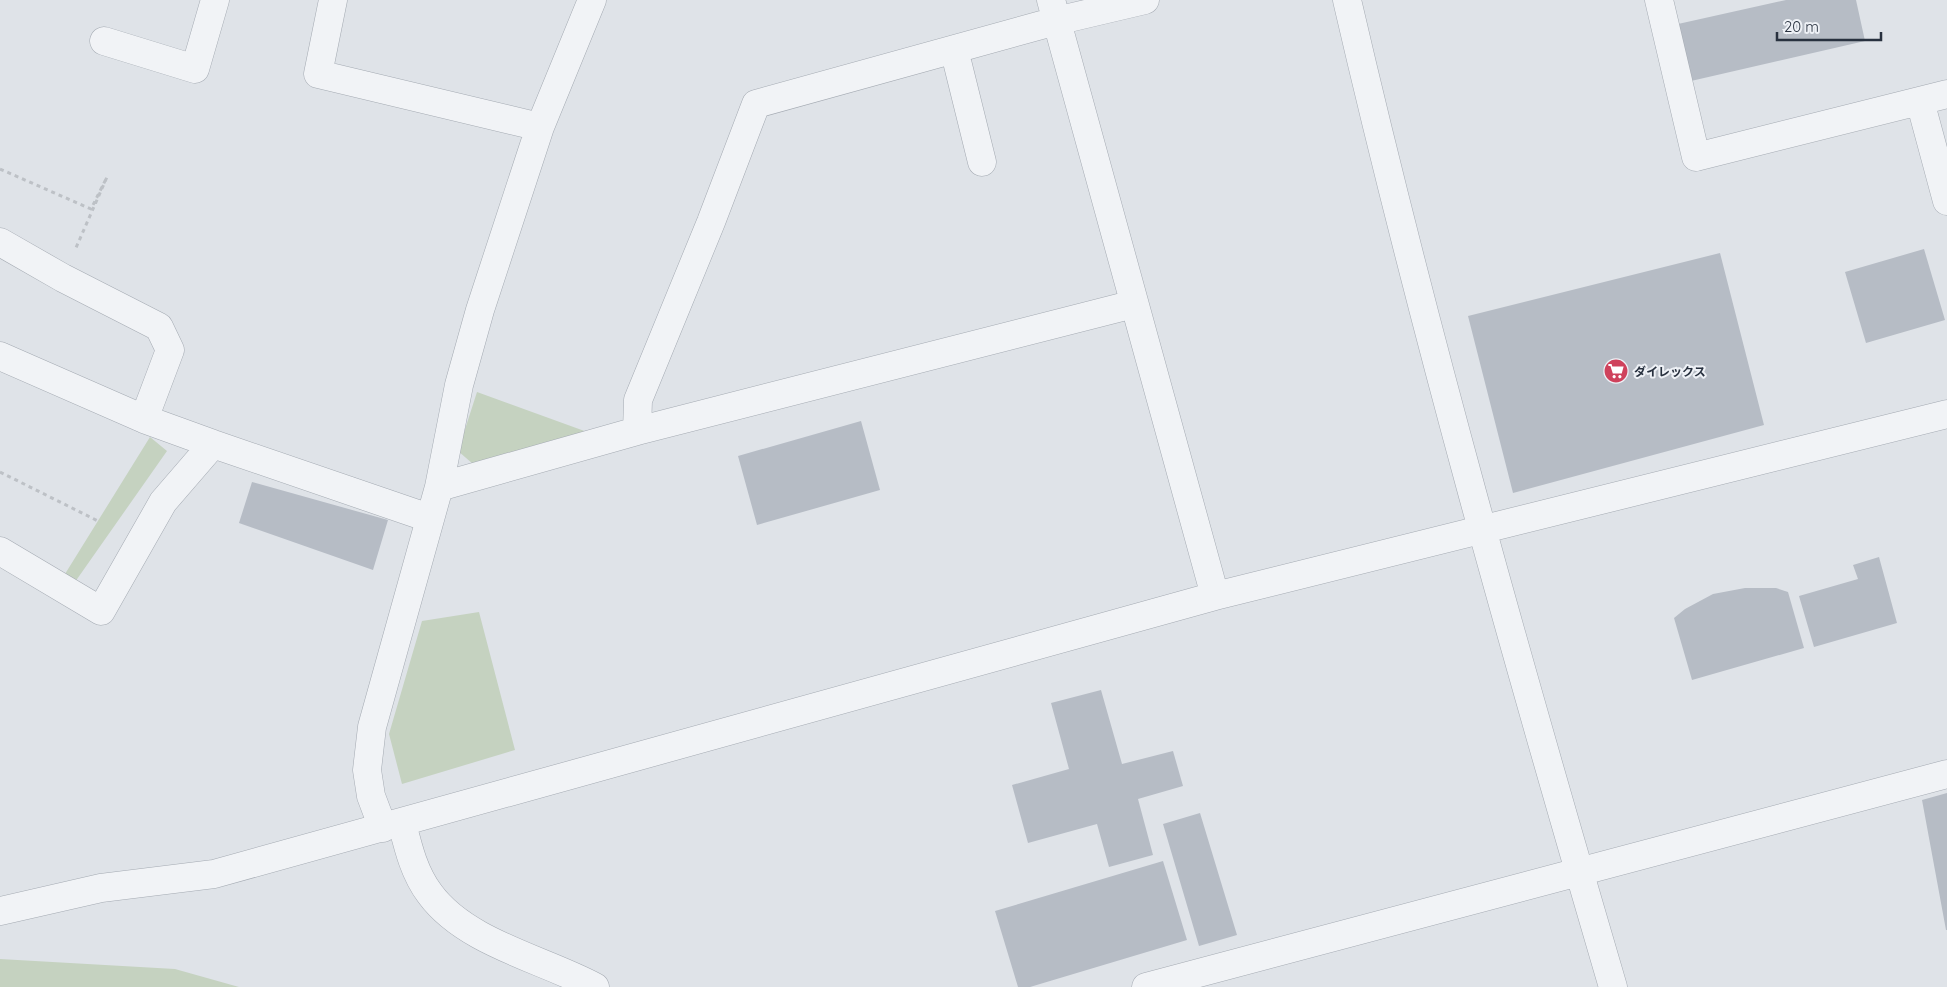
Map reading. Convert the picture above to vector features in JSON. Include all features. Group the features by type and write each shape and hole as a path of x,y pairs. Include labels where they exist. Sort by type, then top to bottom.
{"street":[{"path":"104,41 195,69 215,0"},
{"path":"333,0 318,74 540,127"},
{"path":"592,0 540,127 475,329 457,394 439,487 372,727 367,770 371,796 393,825 430,894 456,921 500,945 569,973 595,987"},
{"path":"637,431 638,400 712,222 756,104 954,49 1054,10 1145,0"},
{"path":"1348,0 1380,142 1483,530 1614,987"},
{"path":"1658,0 1696,158 1947,94"},
{"path":"1054,10 1215,596"},
{"path":"954,49 982,162"},
{"path":"1920,101 1947,201"},
{"path":"0,242 63,278 159,327 170,350 144,419"},
{"path":"439,487 637,431 1134,304"},
{"path":"0,356 144,419 429,518"},
{"path":"0,911 101,888 214,874 1215,596 1947,414"},
{"path":"0,550 101,611 162,502 213,444"},
{"path":"1146,987 1947,774"},
{"path":"0,897 32,904"}],"path":[{"path":"0,169 91,209 107,177 63,278"},
{"path":"0,472 98,521"}],"green space":[{"path":"477,392 590,433 473,464 458,451"},
{"path":"150,437 167,451 75,582 65,574"},
{"path":"479,612 515,750 402,784 389,734 422,621"},
{"path":"0,959 175,969 239,987 0,987"}],"building":[{"path":"1786,0 1856,0 1865,41 1691,81 1678,24"},
{"path":"1924,249 1945,320 1866,343 1845,272"},
{"name":"ダイレックス","path":"1720,253 1764,425 1513,493 1468,316"},
{"path":"861,421 880,490 757,525 738,456"},
{"path":"252,482 388,520 373,570 239,523"},
{"path":"1879,557 1897,623 1814,647 1799,596 1858,579 1853,565"},
{"path":"1745,588 1776,588 1788,592 1804,648 1692,680 1674,618 1685,609 1713,594"},
{"path":"1101,690 1122,764 1173,751 1183,786 1138,799 1153,855 1109,867 1097,824 1028,843 1012,785 1069,769 1051,703"},
{"path":"1947,793 1947,930 1946,930 1922,800"},
{"path":"1200,813 1237,935 1199,946 1163,824"},
{"path":"1163,861 1187,940 1030,987 1018,987 995,911"}],"place":[{"name":"ダイレックス","path":"1616,371"}]}
